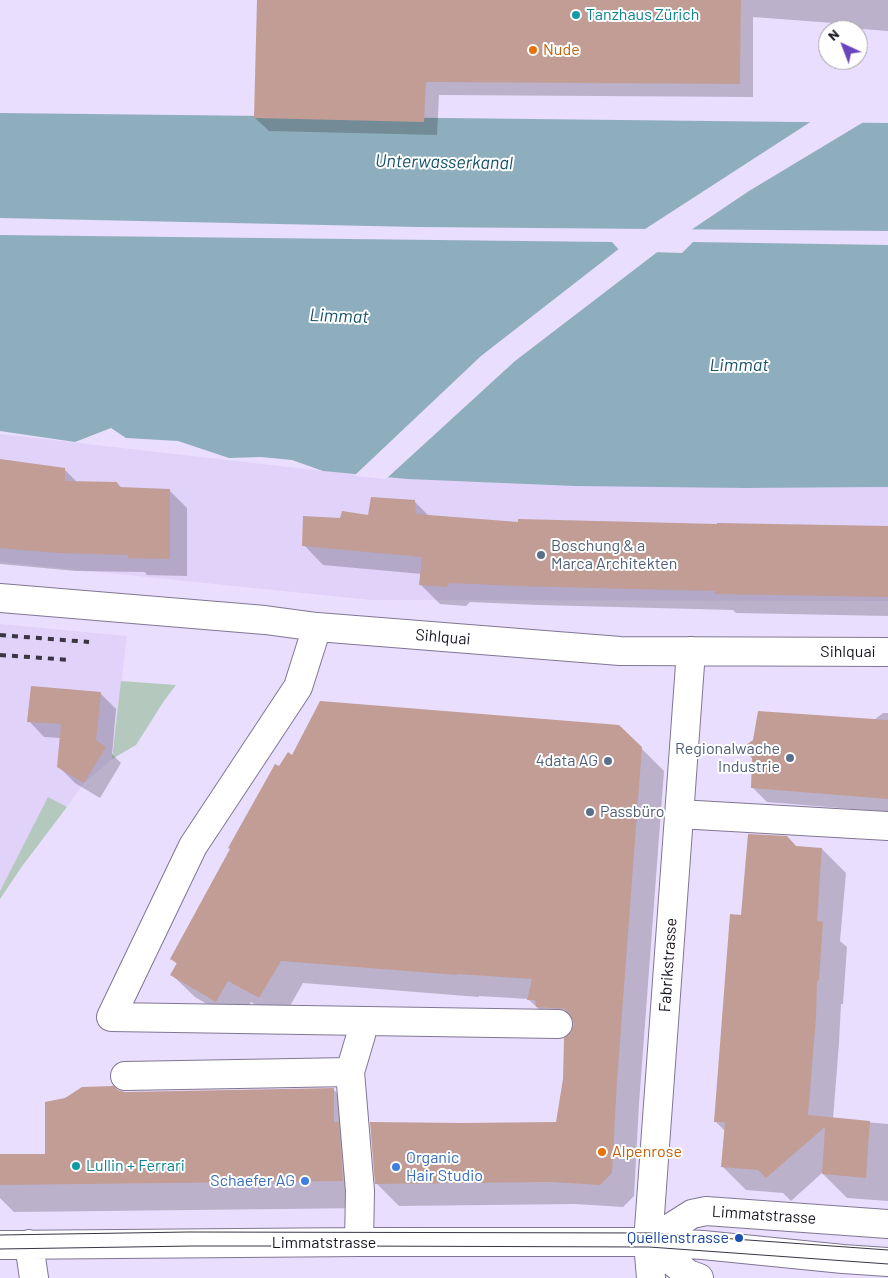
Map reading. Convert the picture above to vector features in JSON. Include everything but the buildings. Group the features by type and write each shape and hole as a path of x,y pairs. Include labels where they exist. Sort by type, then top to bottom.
{"street":[{"name":"Sihlquai","path":"0,598 265,620 317,627 620,651 888,652"},
{"path":"317,627 298,687 193,846 111,1017 558,1024"},
{"name":"Fabrikstrasse","path":"651,1278 648,1242 691,651"},
{"path":"679,814 888,826"},
{"path":"359,1242 360,1191 350,1072 361,1035 361,1021"},
{"path":"125,1076 350,1072"},
{"name":"Limmatstrasse","path":"648,1242 692,1214 706,1211 888,1224"},
{"path":"648,1242 688,1274 698,1278"},
{"name":"Limmatstrasse","path":"0,1245 648,1242 703,1245 888,1262"},
{"path":"29,1244 34,1278"}],"shaded area":[{"path":"0,434 407,479 744,488 888,487 888,601 371,600 0,562"},
{"path":"0,624 127,636 112,759 84,783 67,807 48,798 0,891"}],"green space":[{"path":"121,681 176,685 136,745 112,759"},
{"path":"48,797 67,807 0,899 0,891"}],"water":[{"name":"Unterwasserkanal","path":"0,113 888,123 888,231 417,227 0,218"},
{"name":"Limmat","path":"0,235 612,242 620,251 682,253 693,242 888,245 888,487 575,486 407,479 323,471 292,460 261,457 229,458 178,441 126,438 111,428 75,442 0,431"}],"pier":[{"path":"815,119 867,120 749,191 688,232 642,231"},
{"path":"620,248 660,250 515,361 386,479 354,476 481,356"}],"tram line":[{"path":"0,1235 188,1232 650,1233 888,1250"},
{"path":"0,1249 193,1246 649,1247 888,1264"}],"railway":[{"path":"0,635 89,642"},
{"path":"0,655 71,660"}],"place":[{"name":"Tanzhaus Zürich","path":"576,15"},
{"name":"Nude","path":"533,50"},
{"name":"Boschung & a Marca Architekten","path":"541,555"},
{"name":"Regionalwache Industrie","path":"790,758"},
{"name":"4data AG","path":"608,761"},
{"name":"Passbüro","path":"590,812"},
{"name":"Alpenrose","path":"602,1152"},
{"name":"Lullin + Ferrari","path":"76,1166"},
{"name":"Organic Hair Studio","path":"396,1167"},
{"name":"Schaefer AG","path":"305,1181"},
{"name":"Quellenstrasse","path":"739,1238"}]}
